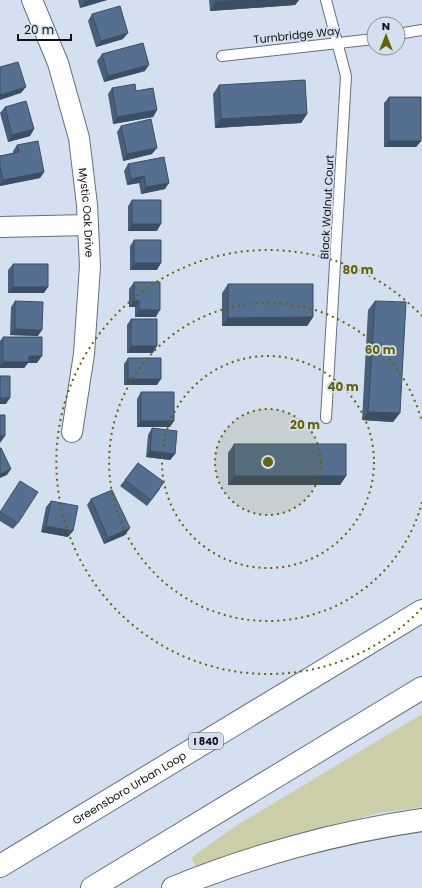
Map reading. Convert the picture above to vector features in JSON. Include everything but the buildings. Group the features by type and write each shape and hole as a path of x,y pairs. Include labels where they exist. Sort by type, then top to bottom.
{"highway":[{"name":"Greensboro Urban Loop","path":"0,866 422,610"},
{"path":"92,888 422,688"},
{"path":"173,888 224,869 303,846 367,830 422,820"}],"street":[{"name":"Mystic Oak Drive","path":"32,0 58,63 79,138 88,225 90,266 84,354 72,432"},
{"path":"0,227 88,225"}],"lane":[{"name":"Black Walnut Court","path":"326,0 346,76 326,418"},
{"path":"406,33 422,30"},
{"name":"Turnbridge Way","path":"222,56 366,39"}],"green space":[{"path":"422,714 422,807 379,813 282,838 197,869 191,858 234,827"}]}
